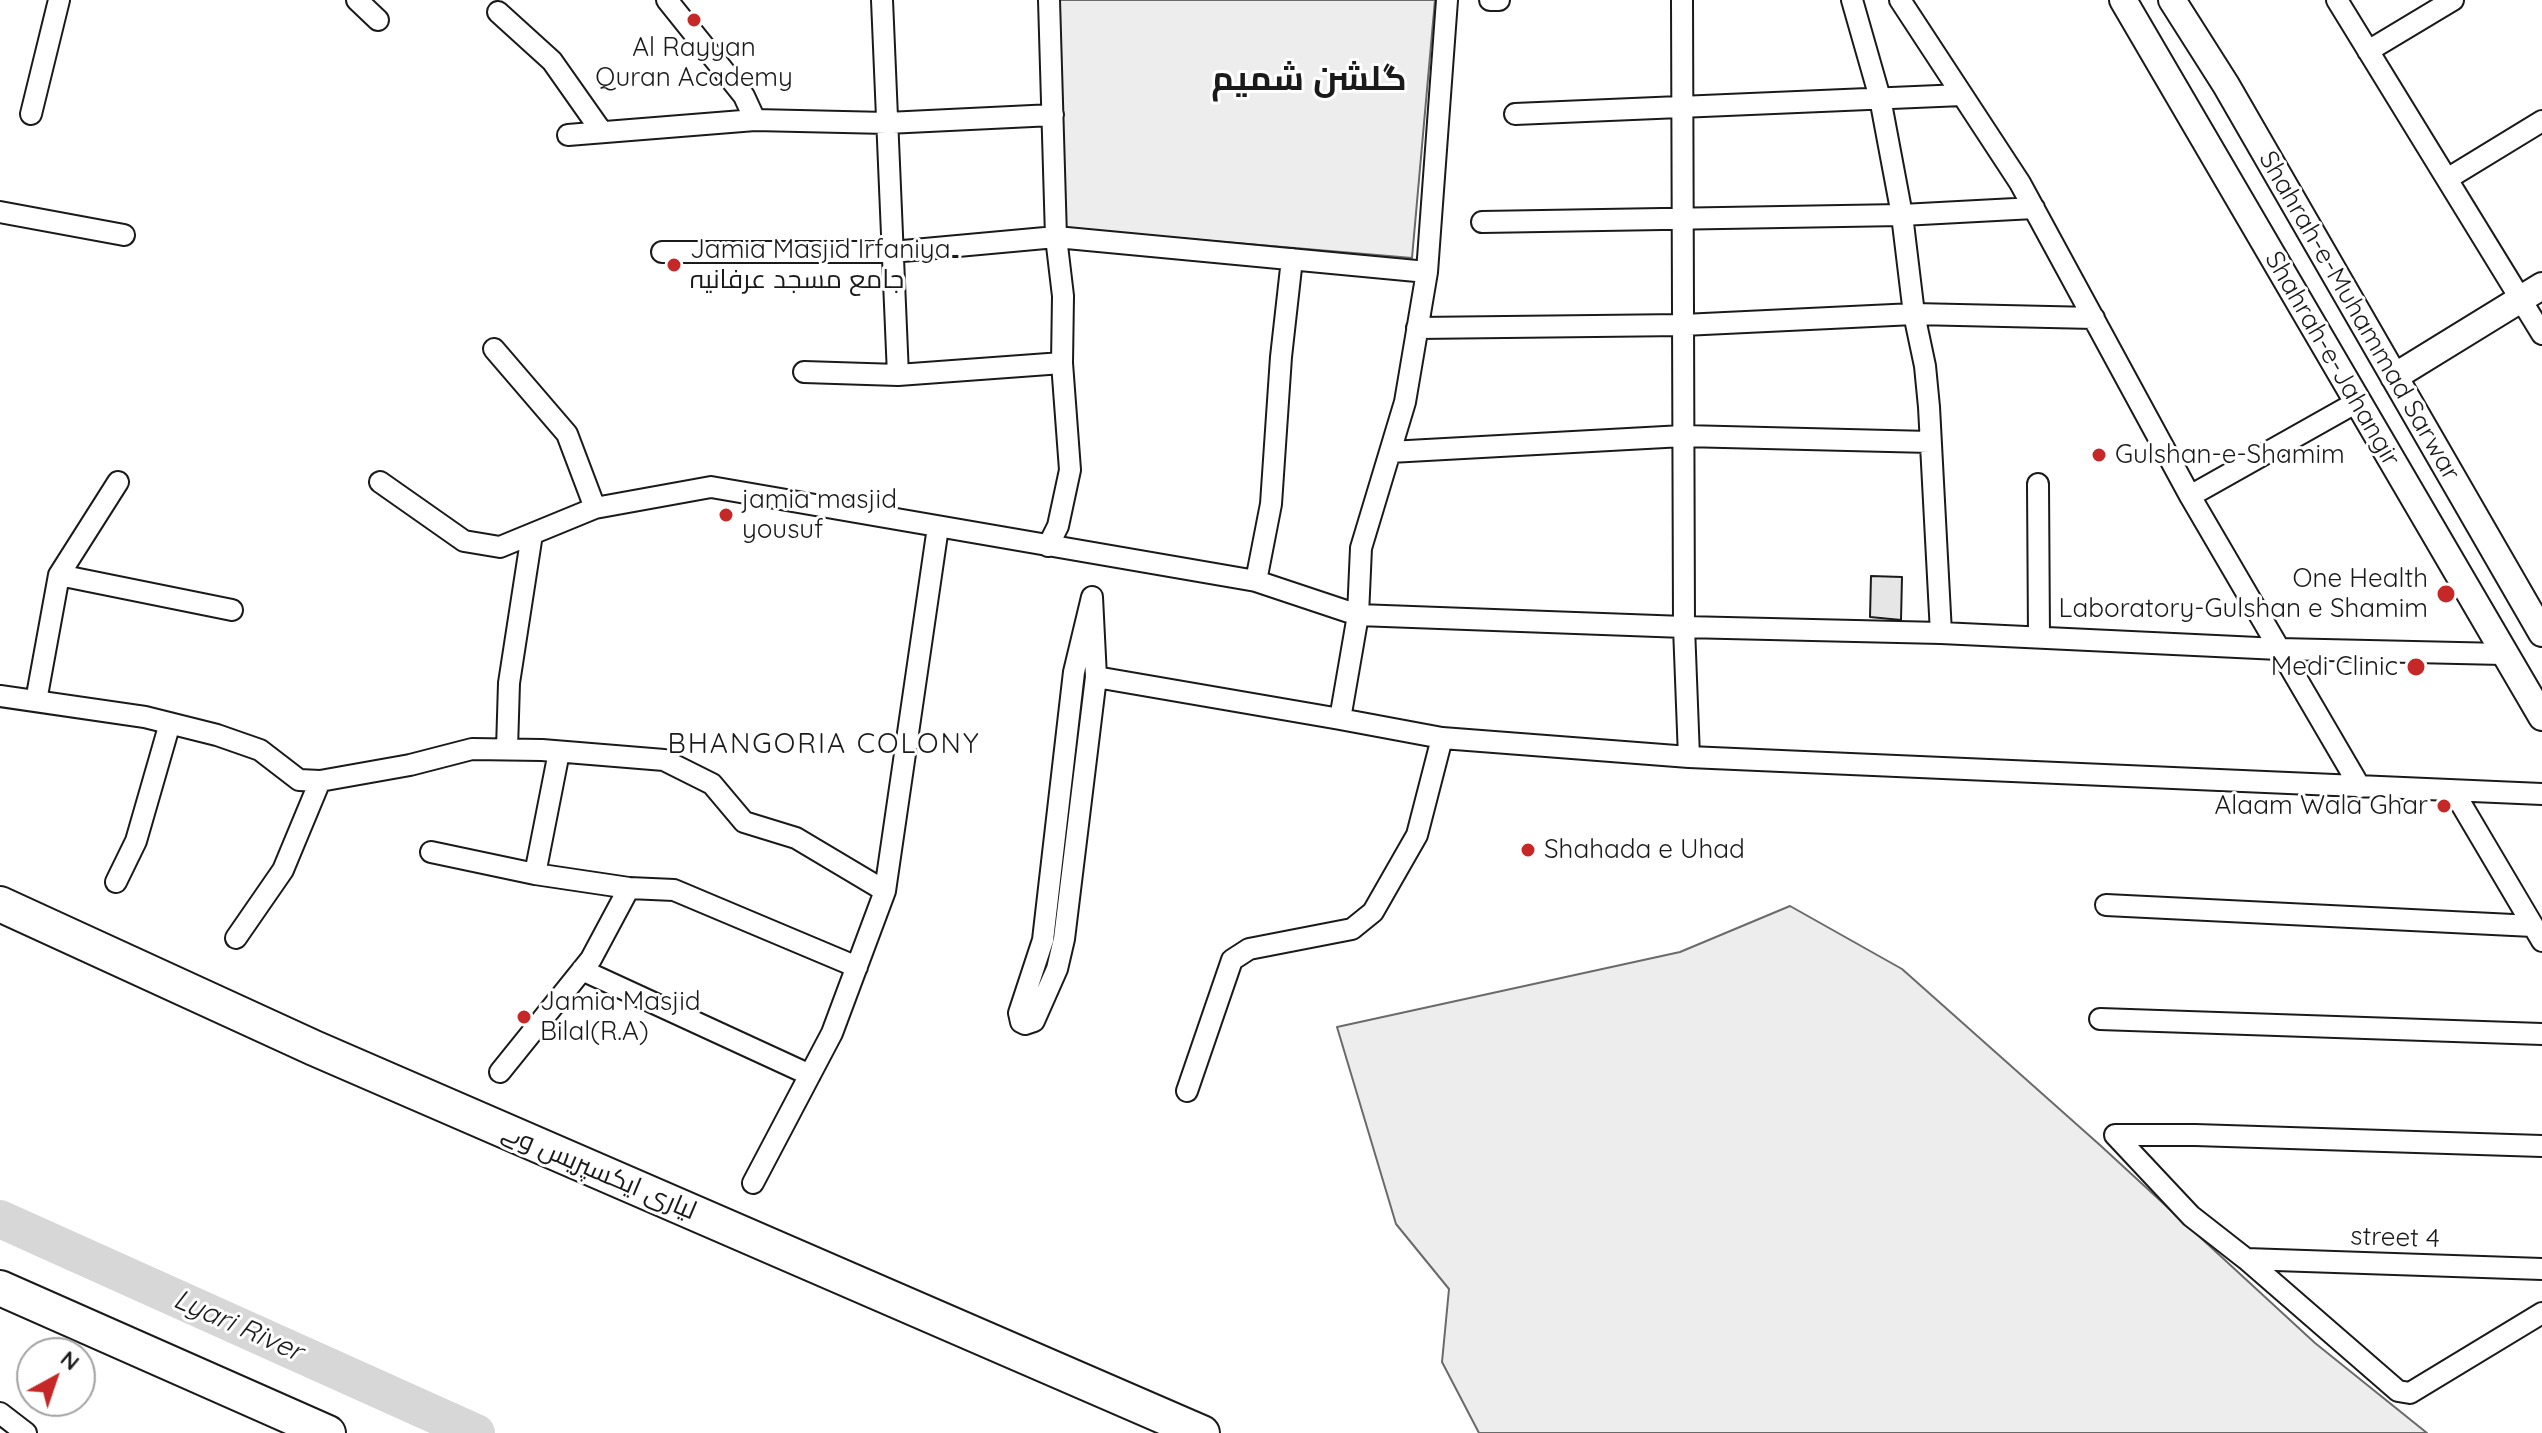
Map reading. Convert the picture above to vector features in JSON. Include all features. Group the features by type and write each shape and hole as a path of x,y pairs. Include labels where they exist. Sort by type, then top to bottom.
{"highway":[{"name":"لیاری ایکسپریس وے","path":"0,904 314,1048 1202,1433"},
{"path":"0,1288 328,1433"}],"main road":[{"name":"Shahrah-e-Jahangir","path":"2123,0 2542,717"},
{"name":"Shahrah-e-Muhammad Sarwar","path":"2172,0 2226,85 2542,633"},
{"path":"2394,377 2532,293"}],"street":[{"path":"31,114 59,0"},
{"path":"357,0 378,20"},
{"path":"667,0 744,96 755,120"},
{"path":"882,0 898,375"},
{"path":"1048,546 1058,526 1070,470 1062,363 1063,296 1056,237 1049,0"},
{"path":"1340,719 1358,615 1361,548 1405,402 1427,272 1447,0"},
{"path":"1490,0 1499,0"},
{"path":"1682,0 1684,627 1689,757"},
{"path":"1852,0 1880,98 1902,215 1929,407 1941,633"},
{"path":"1900,0 2034,208 2190,496 2360,787"},
{"path":"2337,0 2447,179 2532,293 2542,334"},
{"path":"2368,51 2453,0"},
{"path":"498,12 552,61 602,132"},
{"path":"1515,114 1962,95"},
{"path":"568,135 755,120 887,123 1053,115"},
{"path":"2447,179 2542,121"},
{"path":"1482,222 1902,215 2034,208"},
{"path":"0,212 124,235"},
{"path":"662,252 892,252 1056,237 1427,272"},
{"path":"1256,581 1271,504 1281,357 1292,259"},
{"path":"1417,328 1683,325 1914,314 2094,318"},
{"path":"494,349 567,434 595,508"},
{"path":"804,372 898,375 1062,363"},
{"path":"2190,496 2357,402"},
{"path":"1390,452 1683,436 1930,442"},
{"path":"36,701 59,575 118,482"},
{"path":"380,482 464,541 500,547 595,508 711,487 1256,581 1358,615 1941,633 2279,649 2503,654"},
{"path":"2038,484 2039,637"},
{"path":"753,1183 832,1033 885,891 938,527"},
{"path":"507,749 509,683 532,534"},
{"path":"59,575 232,610"},
{"path":"1092,597 1096,677 1064,939 1057,969 1034,1021 1025,1024 1021,1022 1019,1013 1043,940 1074,672 1092,597"},
{"path":"1096,677 1442,738 1689,757 2542,794"},
{"path":"0,696 170,723 217,735 260,750 299,780 320,781 410,765 472,749 664,760 712,784 744,822 796,838 885,891"},
{"path":"116,882 136,841 170,723"},
{"path":"1187,1091 1232,960 1249,949 1352,929 1373,912 1417,835 1442,738"},
{"path":"535,874 559,752"},
{"path":"236,938 283,870 320,781"},
{"path":"2454,792 2538,933"},
{"path":"431,852 535,874 629,888 674,890 857,967"},
{"path":"500,1072 591,959 629,888"},
{"path":"2106,905 2538,933"},
{"path":"582,970 810,1075"},
{"path":"2100,1019 2542,1034"},
{"path":"2542,1146 2115,1135 2191,1216 2246,1259 2398,1391 2410,1393 2542,1313"},
{"name":"street 4","path":"2246,1259 2542,1269"},
{"path":"0,1413 26,1433"}],"shaded area":[{"path":"1059,0 1435,0 1412,258 1059,228"},
{"path":"1790,906 1902,969 2315,1343 2427,1433 1479,1433 1442,1362 1449,1289 1396,1224 1337,1027 1680,952"}],"building":[{"path":"1871,576 1902,577 1901,620 1870,617"}],"waterway":[{"name":"Lyari River","path":"0,1219 476,1433"}],"place":[{"name":"Al Rayyan Quran Academy","path":"694,20"},
{"name":"Jamia Masjid Irfaniya۔ جامع مسجد عرفانیہ","path":"674,265"},
{"name":"Gulshan-e-Shamim","path":"2099,455"},
{"name":"jamia masjid yousuf","path":"726,515"},
{"name":"One Health Laboratory-Gulshan e Shamim","path":"2446,594"},
{"name":"Medi Clinic","path":"2416,667"},
{"name":"Alaam Wala Ghar","path":"2444,806"},
{"name":"Shahada e Uhad","path":"1528,850"},
{"name":"Jamia Masjid Bilal(R.A)","path":"524,1017"}],"district":[{"name":"گلشن شمیم","path":"1309,80"},
{"name":"BHANGORIA COLONY","path":"824,745"}]}
